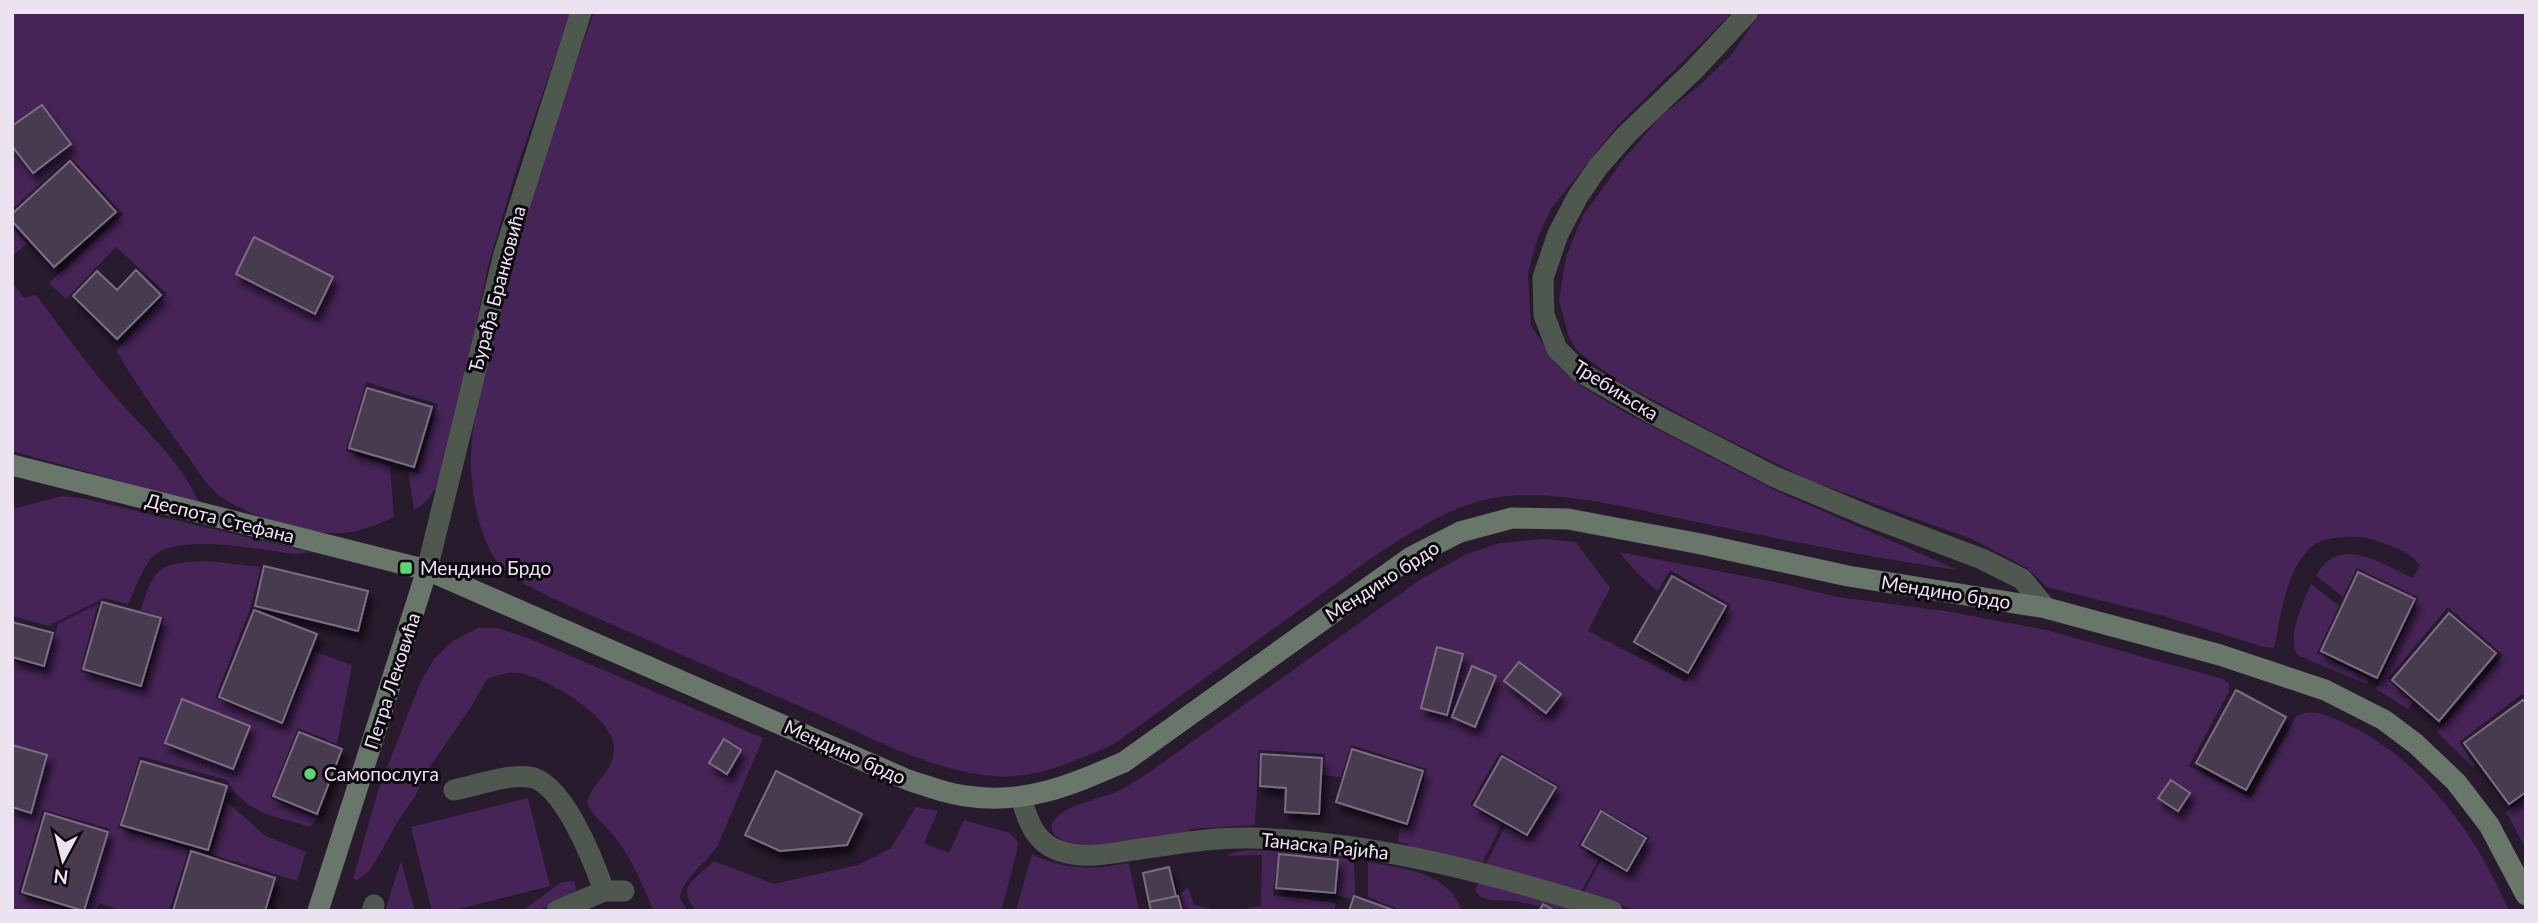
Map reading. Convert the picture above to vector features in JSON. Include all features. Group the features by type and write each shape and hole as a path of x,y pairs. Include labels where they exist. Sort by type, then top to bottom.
{"street":[{"name":"Ђурађа Бранковића","path":"428,570 504,254 581,12"},
{"name":"Требињска","path":"1748,12 1693,71 1626,135 1598,167 1578,197 1558,234 1544,278 1544,315 1557,349 1580,372 1651,413 1775,477 1982,559 2022,579 2046,608"},
{"name":"Деспота Стефана","path":"12,465 428,570"},
{"name":"Мендино брдо","path":"428,570 908,780 966,796 1021,798 1075,783 1124,762 1411,557 1460,532 1512,518 1568,519 1848,576 2046,608 2277,672 2325,690 2384,720 2416,744 2456,782 2489,825 2526,895"},
{"name":"Петра Лековића","path":"318,911 428,570"},
{"path":"454,790 518,777 536,778 547,785 564,807 594,864 614,891 557,911"},
{"name":"Танаска Рајића","path":"1021,798 1028,822 1046,845 1080,856 1246,838 1287,840 1405,855 1528,885 1612,911"}],"shaded area":[{"path":"12,12 571,12 516,170 489,263 445,464 434,491 426,501 414,510 408,471 417,473 438,404 366,382 346,451 390,466 394,517 349,532 329,533 296,528 263,518 233,504 221,497 206,482 148,401 116,350 167,294 116,247 66,299 49,283 123,214 70,157 12,209"},
{"path":"594,12 1733,12 1617,126 1551,209 1538,237 1528,273 1531,326 1557,365 1578,384 1624,412 1777,491 1958,570 1827,548 1580,499 1532,495 1489,499 1453,511 1419,528 1370,559 1114,744 1070,763 1024,775 992,776 947,768 881,743 532,588 497,562 485,540 475,503 471,466 478,400 527,213"},
{"path":"1761,12 2526,12 2526,698 2522,694 2459,742 2475,765 2473,767 2437,732 2503,655 2448,607 2387,679 2413,702 2408,709 2376,689 2419,598 2357,568 2343,597 2316,576 2325,563 2336,556 2348,554 2374,560 2413,578 2420,566 2402,551 2375,540 2357,537 2333,538 2317,543 2299,561 2293,574 2283,604 2275,645 2272,648 2264,647 2164,616 2047,587 2027,568 1974,540 1809,480 1717,434 1621,383 1578,352 1569,337 1559,300 1566,257 1583,215 1623,160 1661,116 1700,85 1732,54"},
{"path":"12,227 27,244 12,256"},
{"path":"12,282 24,298 36,295 102,381 182,473 199,503 12,451"},
{"path":"62,496 82,498 310,552 296,554 197,544 177,546 161,551 150,560 128,604 104,598 49,626 12,616 12,509"},
{"path":"1543,539 1576,542 1610,588 1588,631 1686,682 1731,605 1670,570 1658,591 1639,575 1619,552 1838,597 1945,611 2046,630 2223,679 2229,684 2229,691 2189,766 2251,798 2296,716 2319,713 2330,717 2370,736 2420,776 2442,800 2480,854 2509,911 1637,911 1584,892 1601,860 1628,874 1650,837 1600,809 1578,846 1599,859 1581,892 1485,866 1505,826 1528,838 1559,786 1500,752 1470,805 1502,824 1481,865 1407,849 1408,844 1398,842 1400,825 1408,828 1427,769 1351,745 1341,777 1323,775 1325,754 1259,750 1255,825 1189,829 1187,837 1092,845 1059,838 1052,830 1054,820 1064,812 1118,791 1139,779 1421,579 1467,554 1500,543"},
{"path":"208,561 261,567 250,609 215,698 283,725 315,652 352,665 337,744 298,728 270,798 317,817 311,827 275,817 243,800 227,780 140,756 118,828 189,849 169,911 123,911 99,903 96,911 86,911 110,829 43,810 18,894 73,911 12,911 12,660 45,669 58,624 98,604 80,671 144,690 164,618 140,610 152,581 157,573 168,566"},
{"path":"2311,584 2339,606 2317,653 2369,679 2366,684 2297,655 2294,647 2295,629"},
{"path":"478,628 497,628 528,638 763,738 718,845 682,890 680,898 688,911 654,911 627,854 592,813 587,803 614,754 610,735 602,723 564,692 519,673 487,679 425,774 416,795 368,872 357,880 353,879 378,791 420,683 434,659 453,641"},
{"path":"2526,797 2526,849 2506,812"},
{"path":"528,798 550,886 451,911 432,911 411,827"},
{"path":"227,802 266,836 306,852 297,881 211,854"},
{"path":"916,807 938,811 924,843 949,853 964,820 1010,833 1018,842 1001,911 696,911 687,895 690,883 714,861 774,884 858,865 891,848"},
{"path":"1250,850 1316,853 1354,860 1355,893 1352,899 1336,895 1339,858 1278,853 1273,895 1336,903 1334,911 1230,911 1261,906 1262,855 1225,856"},
{"path":"1032,854 1067,866 1104,867 1129,863 1139,911 1016,911"},
{"path":"401,861 415,911 385,911"},
{"path":"1368,862 1409,870 1436,880 1456,898 1462,911 1403,911 1368,897"},
{"path":"575,882 576,892 538,911 522,911 560,883"},
{"path":"1484,883 1587,911 1558,911 1542,903 1539,906 1490,900 1480,897 1475,890 1478,884"},
{"path":"1188,888 1194,905 1222,911 1184,911 1180,893"}],"building":[{"path":"42,105 71,144 33,173 12,146 12,126"},
{"path":"70,161 116,212 54,267 12,221 12,214"},
{"path":"254,237 333,277 315,314 236,274"},
{"path":"136,270 161,295 117,339 73,296 97,271 117,290"},
{"path":"367,388 432,407 414,467 349,448"},
{"path":"264,566 368,591 358,631 255,606"},
{"path":"2358,572 2415,599 2377,678 2321,651"},
{"path":"1672,576 1726,606 1688,673 1634,642"},
{"path":"102,602 161,618 141,686 83,669"},
{"path":"254,610 317,634 282,723 219,697"},
{"path":"2449,613 2496,653 2439,721 2392,680"},
{"path":"12,622 53,633 44,666 12,657"},
{"path":"1437,647 1463,654 1447,715 1421,708"},
{"path":"1519,662 1561,694 1546,713 1504,681"},
{"path":"1472,666 1496,676 1475,727 1452,717"},
{"path":"2236,690 2286,717 2246,790 2196,763"},
{"path":"182,699 250,726 233,769 165,743"},
{"path":"2523,700 2526,704 2526,792 2509,804 2464,743"},
{"path":"299,732 342,749 317,814 273,796"},
{"path":"724,739 741,750 727,774 709,763"},
{"path":"12,745 47,755 31,813 12,807"},
{"path":"1352,749 1423,771 1407,824 1336,802"},
{"path":"1261,754 1322,758 1319,814 1285,812 1286,788 1260,786"},
{"path":"1502,756 1556,787 1527,835 1474,805"},
{"path":"141,761 227,786 208,850 121,825"},
{"path":"776,771 862,814 847,845 780,851 745,835"},
{"path":"2171,780 2190,793 2178,811 2158,798"},
{"path":"1601,811 1646,838 1627,871 1582,845"},
{"path":"45,813 108,832 84,911 22,892"},
{"path":"191,851 275,878 265,911 173,911"},
{"path":"1279,854 1338,860 1335,893 1276,888"},
{"path":"1169,867 1176,897 1149,902 1143,873"},
{"path":"1178,896 1182,911 1151,911 1149,902"},
{"path":"1354,896 1396,911 1349,911"},
{"path":"1543,904 1555,911 1539,911"}],"place":[{"name":"Мендино Брдо","path":"406,568"},
{"name":"Самопослуга","path":"310,774"}]}
